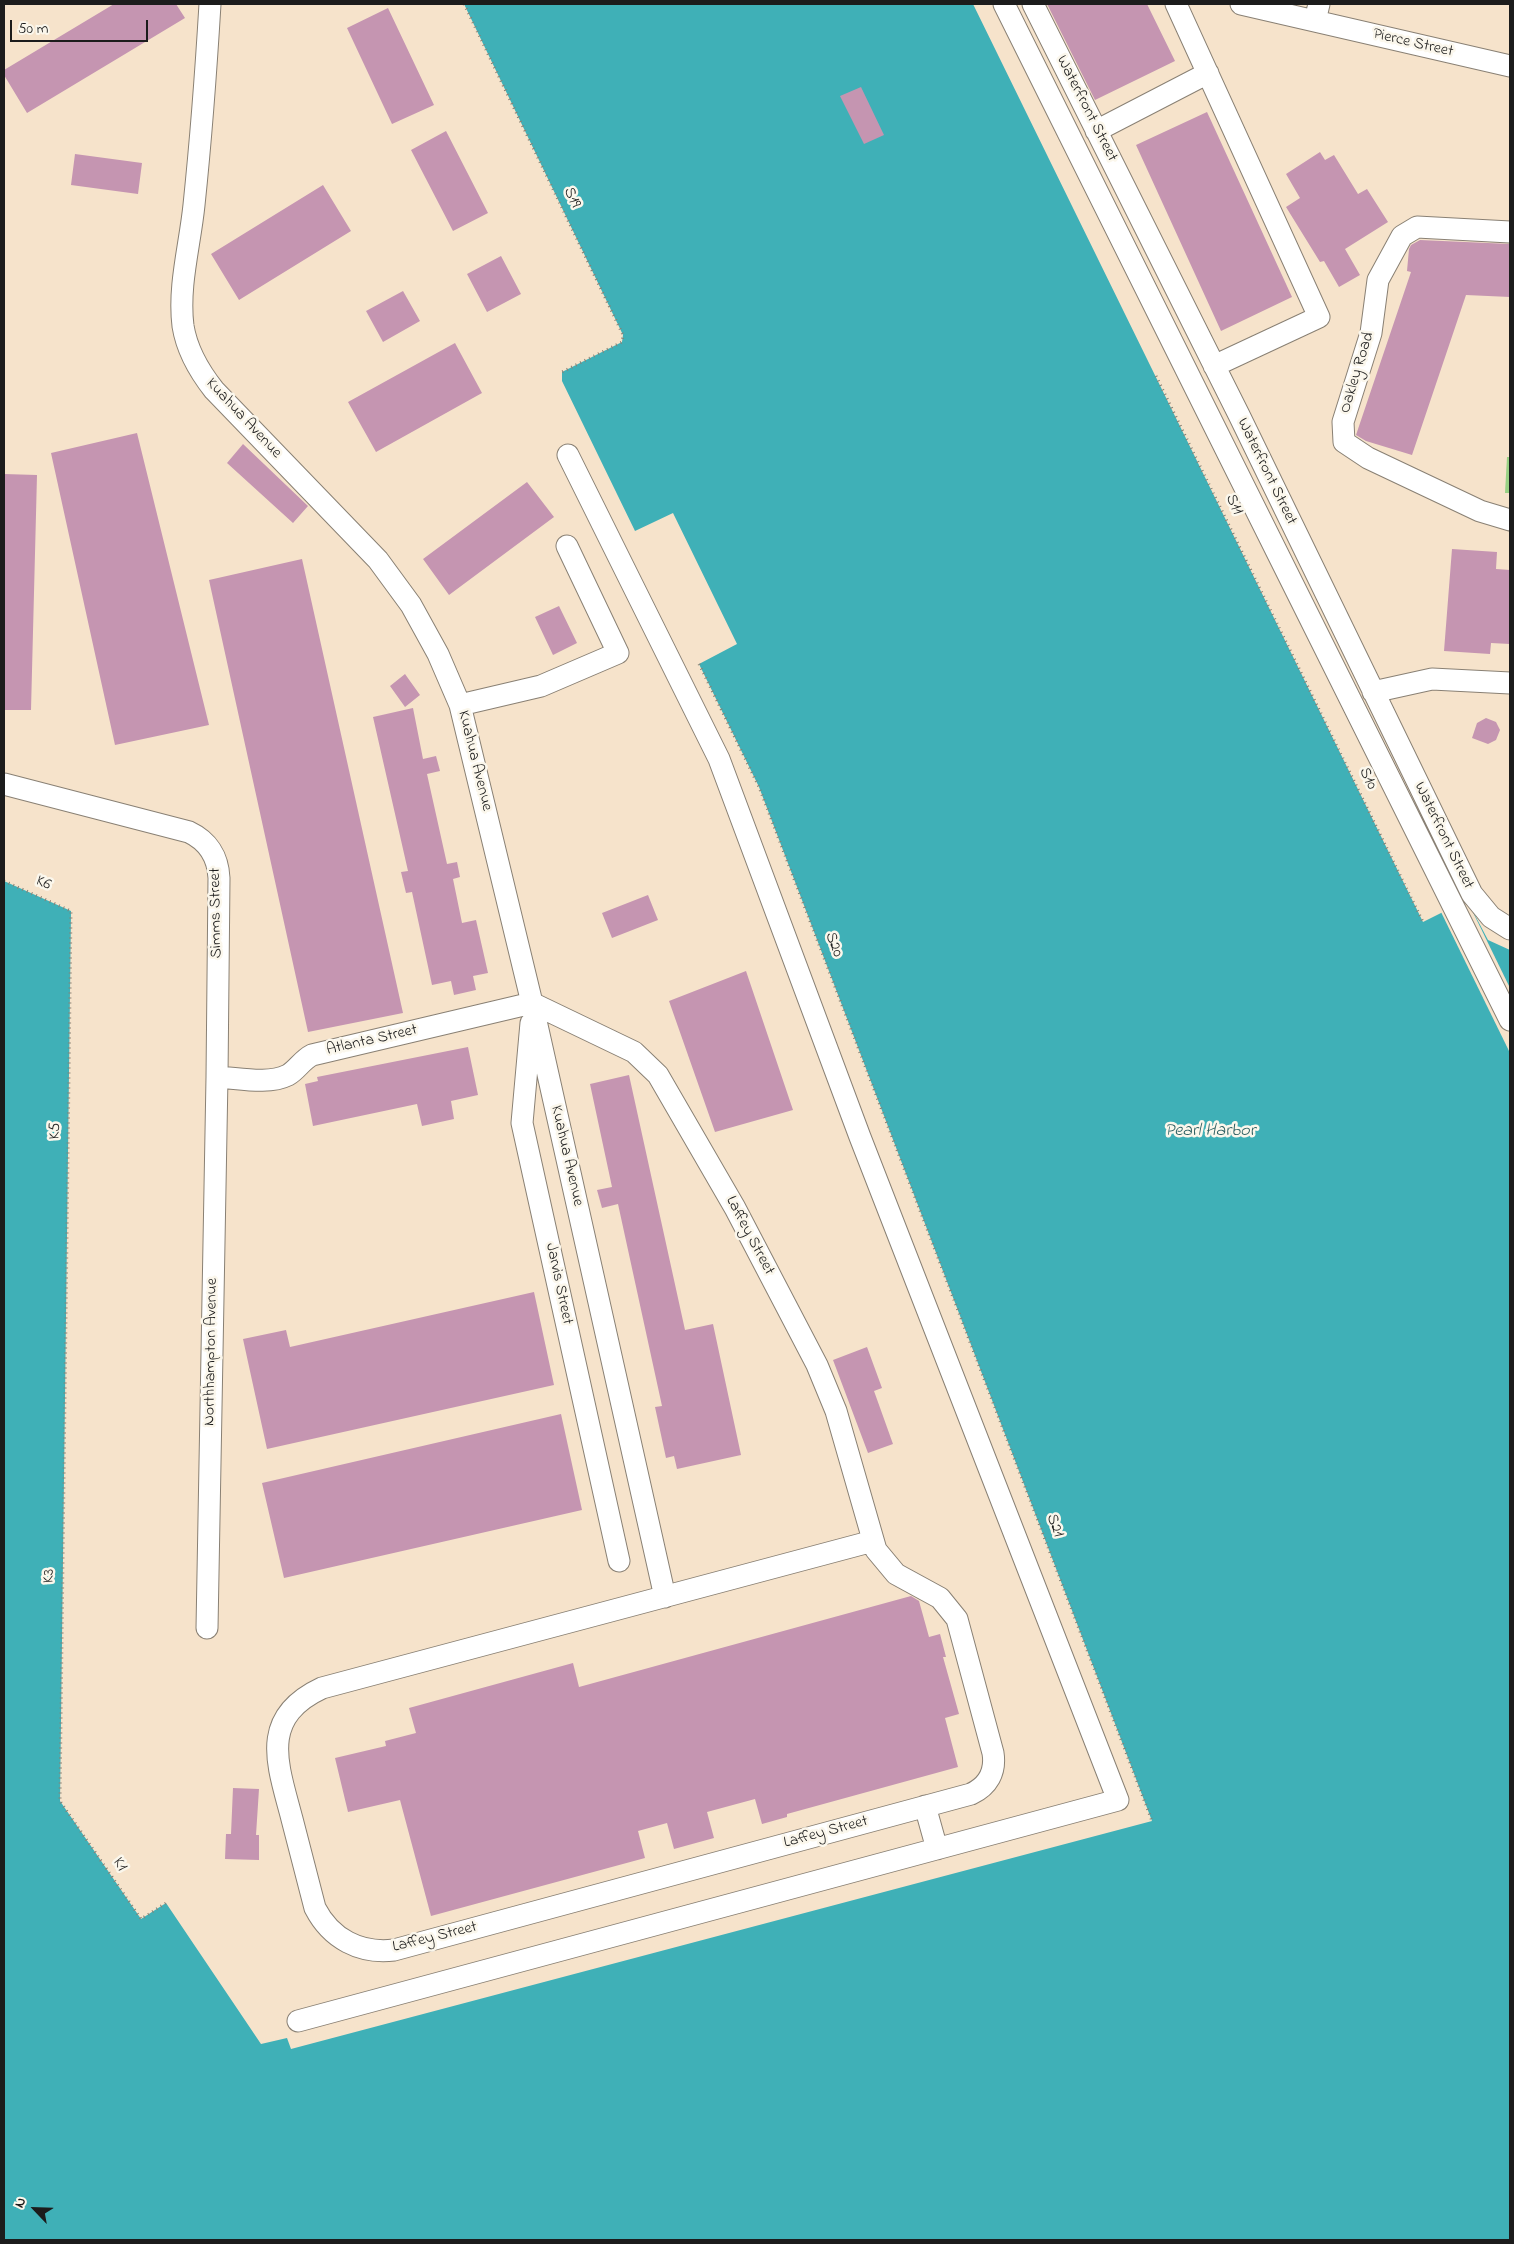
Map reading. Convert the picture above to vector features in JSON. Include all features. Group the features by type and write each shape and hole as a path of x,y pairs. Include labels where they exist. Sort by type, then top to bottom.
{"street":[{"name":"Kuahua Avenue","path":"210,4 194,206 182,293 182,311 188,345 203,377 214,390 378,560 411,605 438,654 460,705 532,1003 665,1597"},
{"path":"1004,4 1442,879 1510,1020"},
{"name":"Waterfront Street","path":"1033,4 1214,366 1472,894 1491,918 1510,929"},
{"path":"1176,4 1319,317 1214,366"},
{"name":"Pierce Street","path":"1241,4 1317,12 1510,66"},
{"path":"1096,131 1208,73"},
{"name":"Oakley Road","path":"1510,232 1417,227 1402,236 1378,280 1371,332 1344,422 1344,442 1368,458 1472,508 1503,520 1510,520"},
{"path":"298,2021 1118,1800 856,1127 719,760 568,454"},
{"path":"460,705 541,686 618,652 568,546"},
{"path":"1373,692 1432,679 1510,683"},
{"name":"Simms Street","path":"4,784 182,830 201,839 211,850 217,863 219,878 217,1077"},
{"name":"Atlanta Street","path":"217,1077 279,1078 291,1072 312,1055 532,1003"},
{"name":"Laffey Street","path":"532,1003 634,1052 658,1075 735,1208 817,1365 836,1411 852,1459 876,1550 896,1574 932,1593 952,1611 960,1627 993,1753 992,1773 980,1790 394,1950 362,1949 352,1945 334,1934 320,1917 315,1908 277,1761 280,1731 297,1705 322,1688 873,1541"},
{"name":"Jarvis Street","path":"532,1003 522,1123 619,1561"},
{"name":"Northhampton Avenue","path":"207,1628 217,1077"},
{"path":"925,1806 936,1849"}],"path":[{"name":"S19","path":"464,4 623,335 622,342 562,372"},
{"name":"S11","path":"1156,376 1288,646"},
{"name":"S10","path":"1288,646 1423,922"},
{"name":"S20","path":"699,664 759,787 932,1240"},
{"name":"K6","path":"4,880 71,911"},
{"name":"K5","path":"66,1351 71,911"},
{"name":"S21","path":"932,1240 1152,1821"},
{"name":"K3","path":"60,1801 66,1351"},
{"name":"K1","path":"60,1801 141,1919 166,1903"}],"green space":[{"path":"1507,457 1510,457 1510,493 1505,493"}],"water":[{"name":"Pearl Harbor","path":"464,4 973,4 1423,922 1467,900 1488,940 1510,950 1510,2240 4,2240 4,881 71,911 60,1801 141,1919 166,1903 261,2044 287,2038 291,2049 1152,1821 759,787 699,664 737,644 673,513 635,531 562,381 562,372 622,342 623,335"}],"pier":[{"path":"1467,900 1510,988 1510,1053 1441,912"}],"building":[{"path":"114,4 176,4 185,18 27,113 4,75 4,70"},
{"path":"1047,4 1147,4 1175,61 1095,100"},
{"path":"388,8 434,105 392,124 347,28"},
{"path":"861,87 884,135 864,144 840,96"},
{"path":"1207,112 1292,297 1221,331 1136,145"},
{"path":"446,131 488,213 453,231 411,150"},
{"path":"1320,152 1325,160 1334,155 1358,194 1367,189 1388,222 1345,249 1360,275 1339,287 1324,261 1320,262 1286,207 1300,198 1286,174"},
{"path":"75,154 142,163 138,194 71,185"},
{"path":"323,185 351,231 239,300 211,254"},
{"path":"1420,240 1510,244 1510,297 1466,295 1412,455 1366,441 1356,435 1411,272 1407,271 1409,249 1411,245"},
{"path":"501,256 521,294 487,312 467,274"},
{"path":"403,291 420,321 383,342 366,311"},
{"path":"455,343 482,393 376,452 348,402"},
{"path":"137,433 209,725 115,745 51,453"},
{"path":"243,444 308,506 293,523 227,463"},
{"path":"4,474 37,475 31,710 4,710"},
{"path":"527,482 554,517 449,595 423,559"},
{"path":"1452,549 1497,552 1496,569 1510,570 1510,644 1491,643 1490,654 1444,651"},
{"path":"302,559 403,1013 308,1032 209,580"},
{"path":"559,606 577,643 553,655 535,617"},
{"path":"405,674 420,695 405,707 390,686"},
{"path":"413,708 423,759 436,756 440,771 427,774 447,864 457,862 460,877 453,879 462,923 476,920 488,973 473,976 476,990 454,995 451,981 432,985 412,892 406,893 401,872 408,871 373,717"},
{"path":"1486,718 1496,722 1500,730 1496,740 1488,744 1472,738 1477,723"},
{"path":"648,895 658,920 612,938 602,913"},
{"path":"746,971 793,1110 715,1132 669,1001"},
{"path":"468,1047 478,1095 451,1101 454,1119 422,1126 417,1104 313,1126 305,1084 318,1081 317,1077"},
{"path":"629,1075 685,1330 713,1324 741,1455 677,1469 674,1456 666,1458 655,1407 662,1406 618,1204 602,1208 597,1190 612,1187 590,1084"},
{"path":"534,1292 554,1385 267,1449 243,1339 286,1330 290,1347"},
{"path":"867,1347 882,1388 874,1391 893,1444 868,1453 833,1360"},
{"path":"561,1414 582,1510 284,1578 262,1483"},
{"path":"911,1596 919,1601 929,1637 940,1634 946,1657 943,1657 959,1714 945,1718 958,1767 787,1814 787,1817 762,1824 755,1799 707,1812 714,1838 674,1849 667,1823 638,1831 645,1858 431,1916 400,1800 348,1812 335,1758 386,1746 385,1741 416,1733 409,1708 573,1663 579,1687"},
{"path":"233,1788 259,1789 256,1835 259,1835 259,1860 225,1859 226,1834 231,1834"}]}
